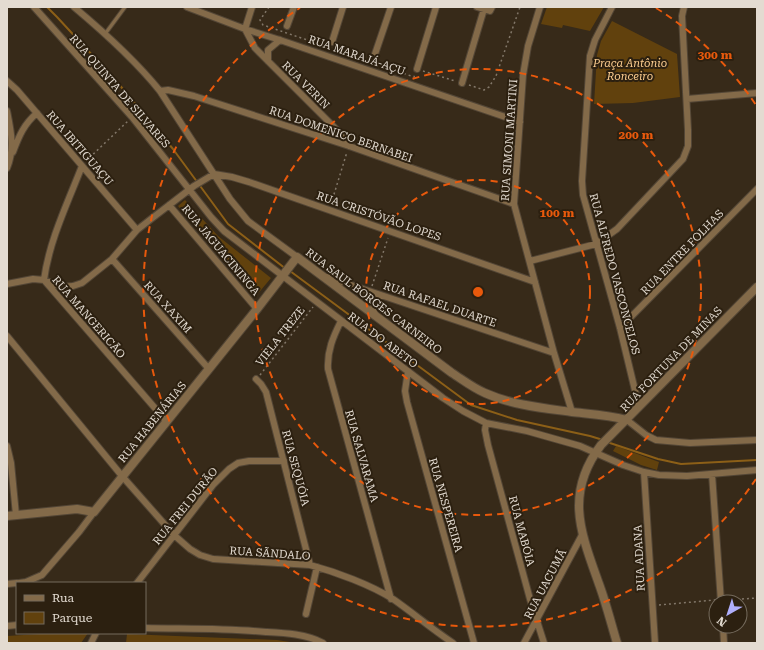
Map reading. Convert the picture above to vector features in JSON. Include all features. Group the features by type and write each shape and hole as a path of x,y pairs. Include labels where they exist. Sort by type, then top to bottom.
{"street":[{"name":"RUA QUINTA DE SILVARES","path":"34,7 132,117 192,188"},
{"name":"RUA SAUL BORGES CARNEIRO","path":"74,7 132,59 160,91 212,175 248,221 295,259 320,274 452,373 472,386 485,393 511,402 572,412 613,416 626,420 646,435 656,440 690,443 757,440"},
{"name":"RUA MARAJÁ-AÇU","path":"187,7 245,29 520,122"},
{"path":"245,29 252,7"},
{"path":"288,26 294,7"},
{"path":"332,42 343,7"},
{"path":"375,54 391,7"},
{"path":"417,69 436,7"},
{"path":"477,7 490,11 492,7"},
{"name":"RUA SIMONI MARTINI","path":"540,7 528,46 524,75 514,204 554,353 572,412"},
{"name":"RUA ALFREDO VASCONCELOS","path":"612,7 595,40 590,56 582,181 583,195 620,328 639,407"},
{"path":"530,261 596,244 617,229 683,159 688,146 682,16 684,7"},
{"path":"462,83 484,9"},
{"name":"RUA VERIN","path":"245,29 255,48 343,136 349,146"},
{"name":"RUA VERIN","path":"268,61 268,50 280,40"},
{"name":"RUA IBITIGUAÇU","path":"7,81 17,90 137,230"},
{"name":"RUA DOMENICO BERNABEI","path":"160,91 168,90 194,96 349,146 514,204"},
{"path":"687,99 757,93"},
{"path":"7,111 12,134 11,158"},
{"path":"7,168 22,129 36,113"},
{"name":"RUA VERIN","path":"316,135 326,132 330,124"},
{"name":"RUA MANGERICÃO","path":"82,166 55,236 45,266 44,280 167,422"},
{"path":"7,284 24,280 44,280 62,287 82,283 112,259 137,230 169,204 212,175"},
{"name":"RUA CRISTÓVÃO LOPES","path":"212,175 232,177 249,182 536,282"},
{"name":"RUA DO ABETO","path":"192,188 224,231 284,274 341,321 443,398 486,423 526,430 580,446 623,465 659,476 712,474 757,470"},
{"name":"RUA ENTRE FOLHAS","path":"620,328 757,189"},
{"name":"RUA JAGUACININGA","path":"169,204 257,309"},
{"name":"RUA XAXIM","path":"112,259 209,369"},
{"name":"RUA HABENÁRIAS","path":"26,582 42,575 79,532 122,476 257,309 295,259"},
{"name":"RUA RAFAEL DUARTE","path":"320,274 554,353"},
{"name":"RUA FORTUNA DE MINAS","path":"596,452 601,445 757,287"},
{"path":"375,316 373,304 380,295"},
{"name":"RUA SALVARAMA","path":"341,321 329,349 327,358 328,369 392,598"},
{"name":"RUA SÃNDALO","path":"7,336 122,476 174,535 190,549 200,555 213,559 310,565 317,567 367,586 392,598 453,643"},
{"name":"RUA NESPEREIRA","path":"408,371 405,391 407,402 474,643"},
{"name":"RUA SEQUÓIA","path":"256,379 266,392 310,565"},
{"name":"RUA MABÓIA","path":"486,423 488,445 544,643"},
{"path":"7,446 11,463 16,515"},
{"path":"596,452 582,480 578,500 578,514 582,535 600,586 617,643"},
{"name":"RUA FREI DURÃO","path":"138,582 213,485 229,469 238,463 249,461 284,461"},
{"name":"RUA ADANA","path":"644,472 655,643"},
{"path":"712,474 721,594"},
{"path":"7,516 77,509 94,512"},
{"name":"RUA UACUMÃ","path":"524,643 582,535"},
{"path":"306,614 317,567"},
{"path":"146,628 212,628 272,632 293,634 318,640 323,643"},
{"path":"91,643 96,634"}],"lane":[{"path":"105,34 125,7"}],"path":[{"path":"268,7 260,20 263,25 414,77 417,69 484,90 489,87 496,76 520,7"},
{"path":"82,166 132,117"},
{"path":"330,210 349,146"},
{"path":"370,291 390,231"},
{"name":"VIELA TREZE","path":"256,379 317,302"},
{"path":"652,605 708,602"}],"green space":[{"path":"547,7 604,7 590,31 563,25 562,28 541,24"},
{"name":"Praça Antônio Ronceiro","path":"612,21 677,54 680,97 633,103 594,104 597,55 601,41"},
{"path":"185,200 218,236 271,278 256,296 254,296 178,206"},
{"path":"616,446 659,462 657,470 641,465 613,451"},
{"path":"39,634 87,634 81,643 7,643 7,636"},
{"path":"127,634 277,640 296,643 126,643"}],"waterway":[{"path":"47,7 117,82 173,149 228,224 286,269"},
{"path":"290,271 471,405 517,420 603,440"},
{"path":"607,442 658,459 681,464 757,460"}]}
